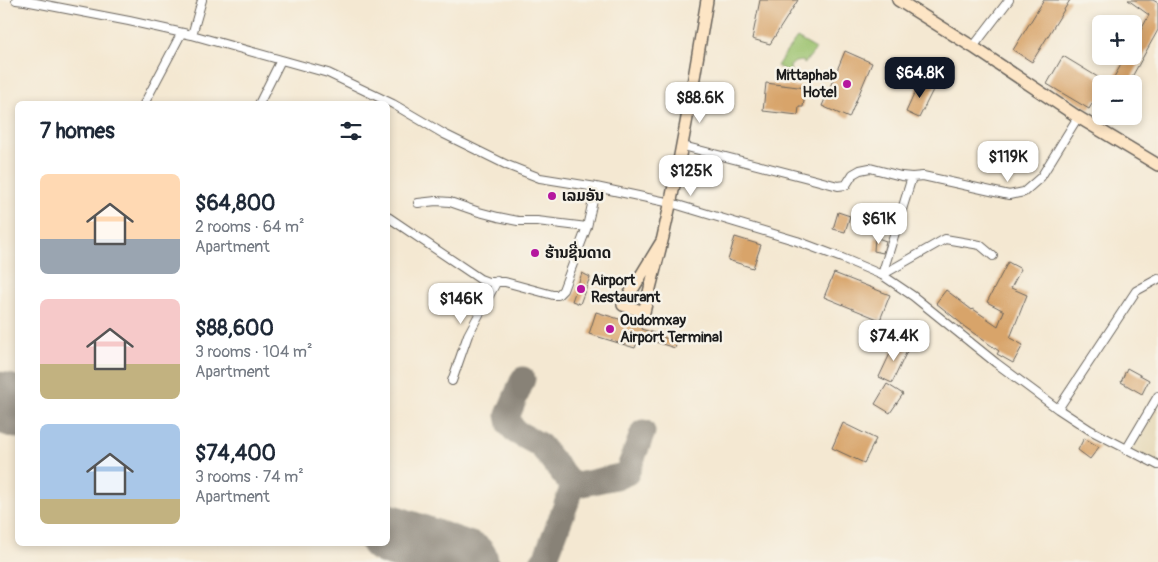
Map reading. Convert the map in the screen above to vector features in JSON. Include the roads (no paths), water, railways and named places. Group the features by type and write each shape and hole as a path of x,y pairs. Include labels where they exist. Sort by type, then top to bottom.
{"street":[{"path":"16,0 129,21 281,60 328,73 386,101"},
{"path":"192,36 202,0"},
{"path":"662,241 623,305 644,312 662,241 671,203 683,146 707,0"},
{"path":"898,0 1078,117 1158,165"},
{"path":"973,47 1009,0"},
{"path":"146,101 181,34"},
{"path":"260,101 281,60"},
{"path":"390,103 444,134 507,165 540,178 671,203 797,241 882,275 913,296 996,363 1058,409 1090,430 1158,465"},
{"path":"683,146 838,186 846,185 852,174 870,168 901,176 923,176 1009,194 1024,192 1041,177 1078,117"},
{"path":"882,275 912,177"},
{"path":"390,218 480,279 488,282 505,282 558,295 563,290 587,227 596,188"},
{"path":"418,203 436,200 450,202 498,218 587,227"},
{"path":"882,275 946,239 980,245 993,256"},
{"path":"1058,409 1136,291 1158,279"},
{"path":"452,381 468,335 497,281"},
{"path":"1126,450 1158,396"}],"place":[{"name":"Mittaphab Hotel","path":"847,84"},
{"name":"ເລມອັນ","path":"552,196"},
{"name":"ຮ້ານຊີ່ນດາດ","path":"535,253"},
{"name":"Airport Restaurant","path":"581,289"},
{"name":"Oudomxay Airport Terminal","path":"610,329"}]}
